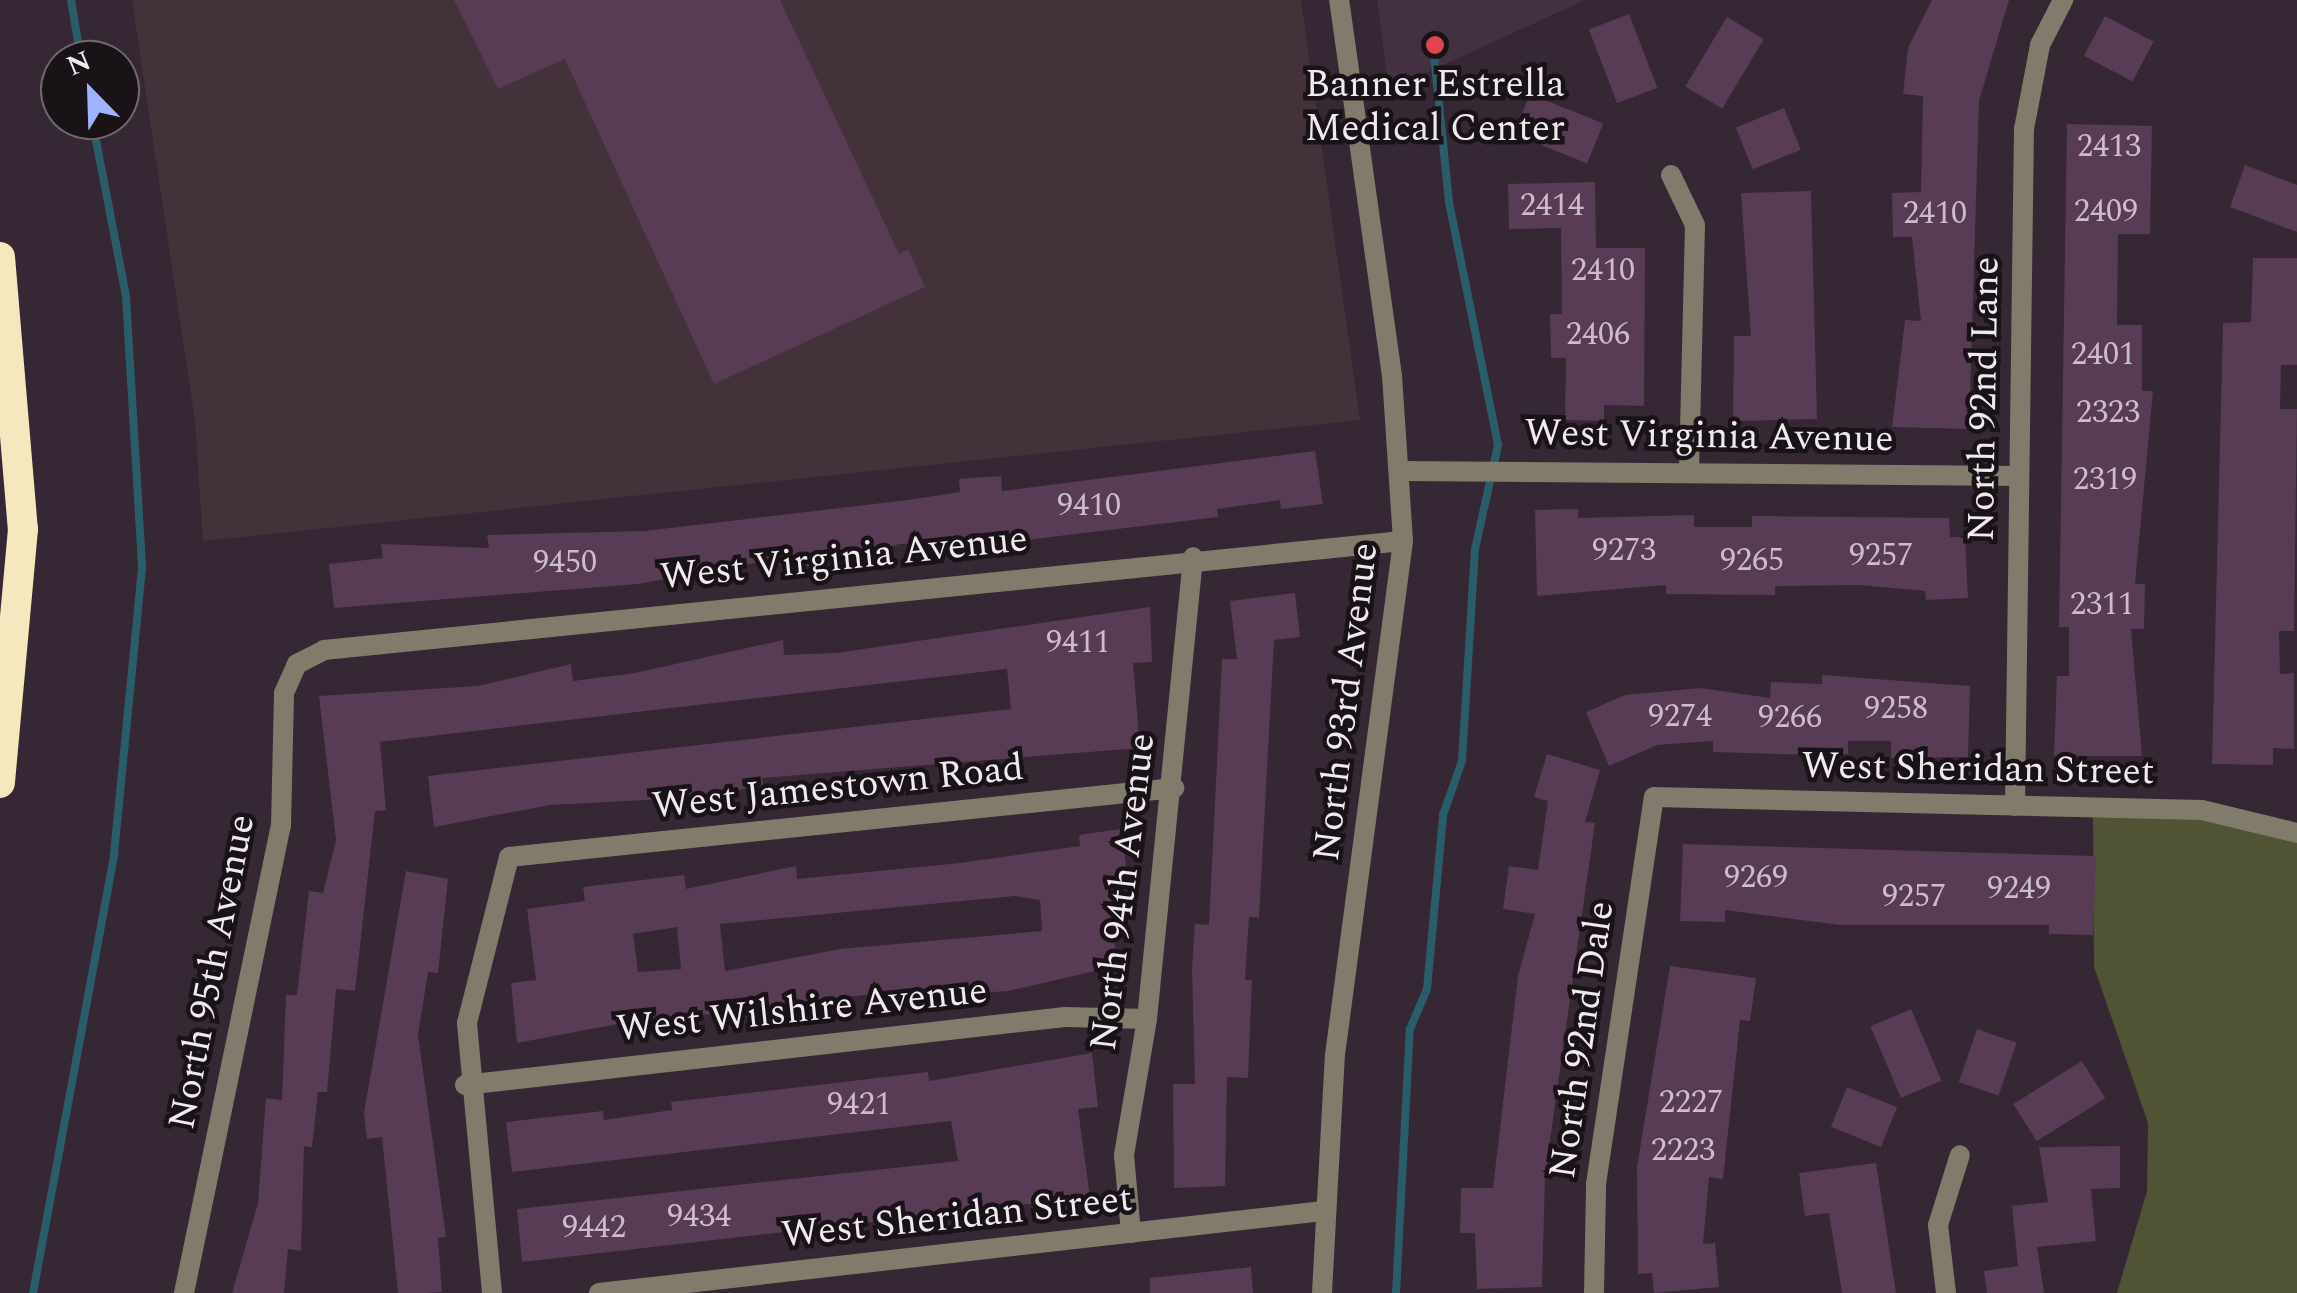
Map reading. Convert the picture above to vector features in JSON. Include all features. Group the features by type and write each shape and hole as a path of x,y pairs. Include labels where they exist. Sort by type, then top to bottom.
{"highway":[{"path":"0,257 23,529 0,783"}],"street":[{"name":"North 93rd Avenue","path":"1322,1293 1322,1210 1403,541 1399,471 1339,0"},
{"name":"North 92nd Lane","path":"2014,806 2024,129 2040,45 2063,0"},
{"path":"1671,175 1695,224 1689,470"},
{"name":"West Virginia Avenue","path":"1399,471 1689,470 2019,476"},
{"name":"West Virginia Avenue","path":"297,664 324,650 1193,557 1403,541"},
{"name":"North 94th Avenue","path":"1131,1234 1124,1156 1147,1018 1174,788 1193,557"},
{"name":"North 95th Avenue","path":"184,1293 281,826 284,694 297,664"},
{"name":"West Jamestown Road","path":"466,1085 476,975 509,857 1174,788"},
{"name":"West Sheridan Street","path":"1654,797 2202,810 2297,833"},
{"name":"North 92nd Dale","path":"1594,1293 1596,1184 1654,797"},
{"name":"West Wilshire Avenue","path":"466,1085 1065,1016 1147,1018"},
{"path":"466,1085 492,1293"},
{"path":"1946,1293 1938,1225 1960,1155"},
{"name":"West Sheridan Street","path":"599,1293 1322,1210"}],"shaded area":[{"path":"132,0 1301,0 1360,420 203,541 195,421"},
{"name":"Banner Estrella Medical Center","path":"1377,0 1585,0 1389,90"}],"green space":[{"path":"2093,808 2202,810 2297,833 2297,1293 2117,1293 2147,1191 2148,1123 2094,967"}],"building":[{"path":"454,0 780,0 899,254 908,249 925,287 714,384 565,59 498,89"},
{"path":"1932,0 2009,0 1979,101 1969,429 1892,427 1905,320 1921,321 1912,237 1893,237 1892,193 1921,192 1923,96 1903,94 1908,48"},
{"path":"1629,14 1657,88 1617,103 1589,29"},
{"path":"2105,16 2154,42 2132,82 2084,56"},
{"path":"1727,17 1764,39 1722,109 1685,86"},
{"path":"1530,94 1603,124 1587,163 1514,134"},
{"path":"1784,108 1801,150 1753,169 1736,127"},
{"path":"2067,124 2152,126 2150,234 2118,234 2117,325 2142,325 2142,391 2153,391 2135,584 2145,584 2144,629 2131,629 2142,756 2054,756 2057,676 2069,676 2069,627 2059,627"},
{"path":"2245,165 2297,185 2297,232 2230,207"},
{"path":"1595,182 1596,248 1645,248 1644,406 1604,405 1604,421 1565,420 1566,358 1551,358 1550,314 1562,314 1561,228 1509,229 1508,184"},
{"path":"1811,191 1817,419 1733,421 1734,336 1751,336 1741,193"},
{"path":"2253,258 2297,258 2297,365 2281,365 2280,409 2297,409 2294,631 2279,631 2280,674 2294,673 2294,749 2273,748 2273,765 2212,764 2223,323 2251,322"},
{"path":"1315,451 1323,504 1281,509 1280,500 1217,509 1218,517 1017,541 900,544 809,566 754,563 638,584 334,608 329,564 383,558 381,544 489,548 487,535 644,531 908,500 960,492 959,479 1001,476 1002,491"},
{"path":"1578,509 1578,518 1694,515 1694,527 1752,527 1752,516 1949,518 1950,537 1965,537 1968,598 1926,600 1925,591 1860,585 1775,586 1775,595 1666,594 1666,585 1537,596 1535,510"},
{"path":"1295,593 1300,637 1274,640 1259,918 1249,917 1245,980 1252,980 1248,1078 1227,1077 1225,1186 1174,1188 1173,1084 1195,1084 1192,968 1195,924 1209,925 1222,659 1237,659 1230,601"},
{"path":"1150,607 1152,662 1133,663 1140,748 762,778 763,785 703,797 550,805 434,827 428,776 1011,709 1007,669 380,742 386,810 375,811 355,991 336,989 327,1092 318,1092 312,1147 304,1146 301,1251 288,1249 284,1293 232,1293 258,1203 266,1098 282,1100 286,995 297,995 309,891 323,893 336,840 319,696 478,686 571,664 573,681 635,673 783,640 784,655 836,653"},
{"path":"1822,675 1970,686 1968,757 1891,758 1891,741 1848,741 1848,754 1810,755 1713,752 1713,741 1657,745 1609,766 1586,712 1625,695 1700,688 1770,698 1771,682 1822,684"},
{"path":"1547,754 1600,770 1585,822 1595,823 1545,1176 1542,1287 1477,1289 1475,1233 1460,1233 1461,1188 1493,1188 1518,976 1535,914 1503,909 1509,866 1538,870 1548,801 1534,797"},
{"path":"1121,829 1128,879 1109,882 1117,966 1008,991 965,994 965,985 787,1003 789,1013 748,1020 746,1011 633,1021 517,1043 511,983 536,980 527,909 585,901 583,887 684,875 686,889 796,866 797,879 960,863 1080,846 1079,835","holes":["1015,896 1040,900 1042,931 840,949 725,971 720,924","677,927 681,969 638,972 633,934"]},
{"path":"1683,844 2096,856 2093,935 2049,934 2049,925 1840,925 1725,910 1725,922 1680,921"},
{"path":"406,871 448,879 438,973 428,972 418,1035 446,1237 438,1238 442,1292 398,1293 382,1137 367,1139 364,1113"},
{"path":"1670,966 1756,978 1750,1021 1740,1020 1723,1179 1709,1177 1703,1244 1715,1243 1719,1287 1654,1293 1652,1273 1638,1274 1637,1167"},
{"path":"1911,1009 1941,1081 1901,1098 1870,1026"},
{"path":"1977,1029 2017,1043 1998,1096 1959,1082"},
{"path":"1092,1053 1098,1107 1078,1109 1090,1197 522,1262 517,1209 958,1161 951,1121 512,1172 506,1122 603,1111 604,1120 672,1110 671,1102 928,1072 929,1081"},
{"path":"2082,1061 2105,1098 2037,1141 2013,1104"},
{"path":"1847,1087 1897,1107 1881,1147 1831,1127"},
{"path":"2120,1146 2120,1188 2091,1189 2096,1241 2037,1247 2044,1293 1987,1293 1984,1271 2018,1266 2012,1206 2048,1202 2039,1147"},
{"path":"1876,1163 1896,1293 1842,1293 1829,1213 1805,1216 1799,1173"},
{"path":"1251,1267 1253,1293 1150,1293 1150,1278"}],"waterway":[{"path":"71,0 78,40"},
{"path":"1396,1293 1410,1029 1427,989 1443,815 1462,761 1475,549 1498,445 1449,202 1433,44"},
{"path":"33,1293 114,854 142,566 126,296 96,140"}],"place":[{"name":"Banner Estrella Medical Center","path":"1435,45"}]}
